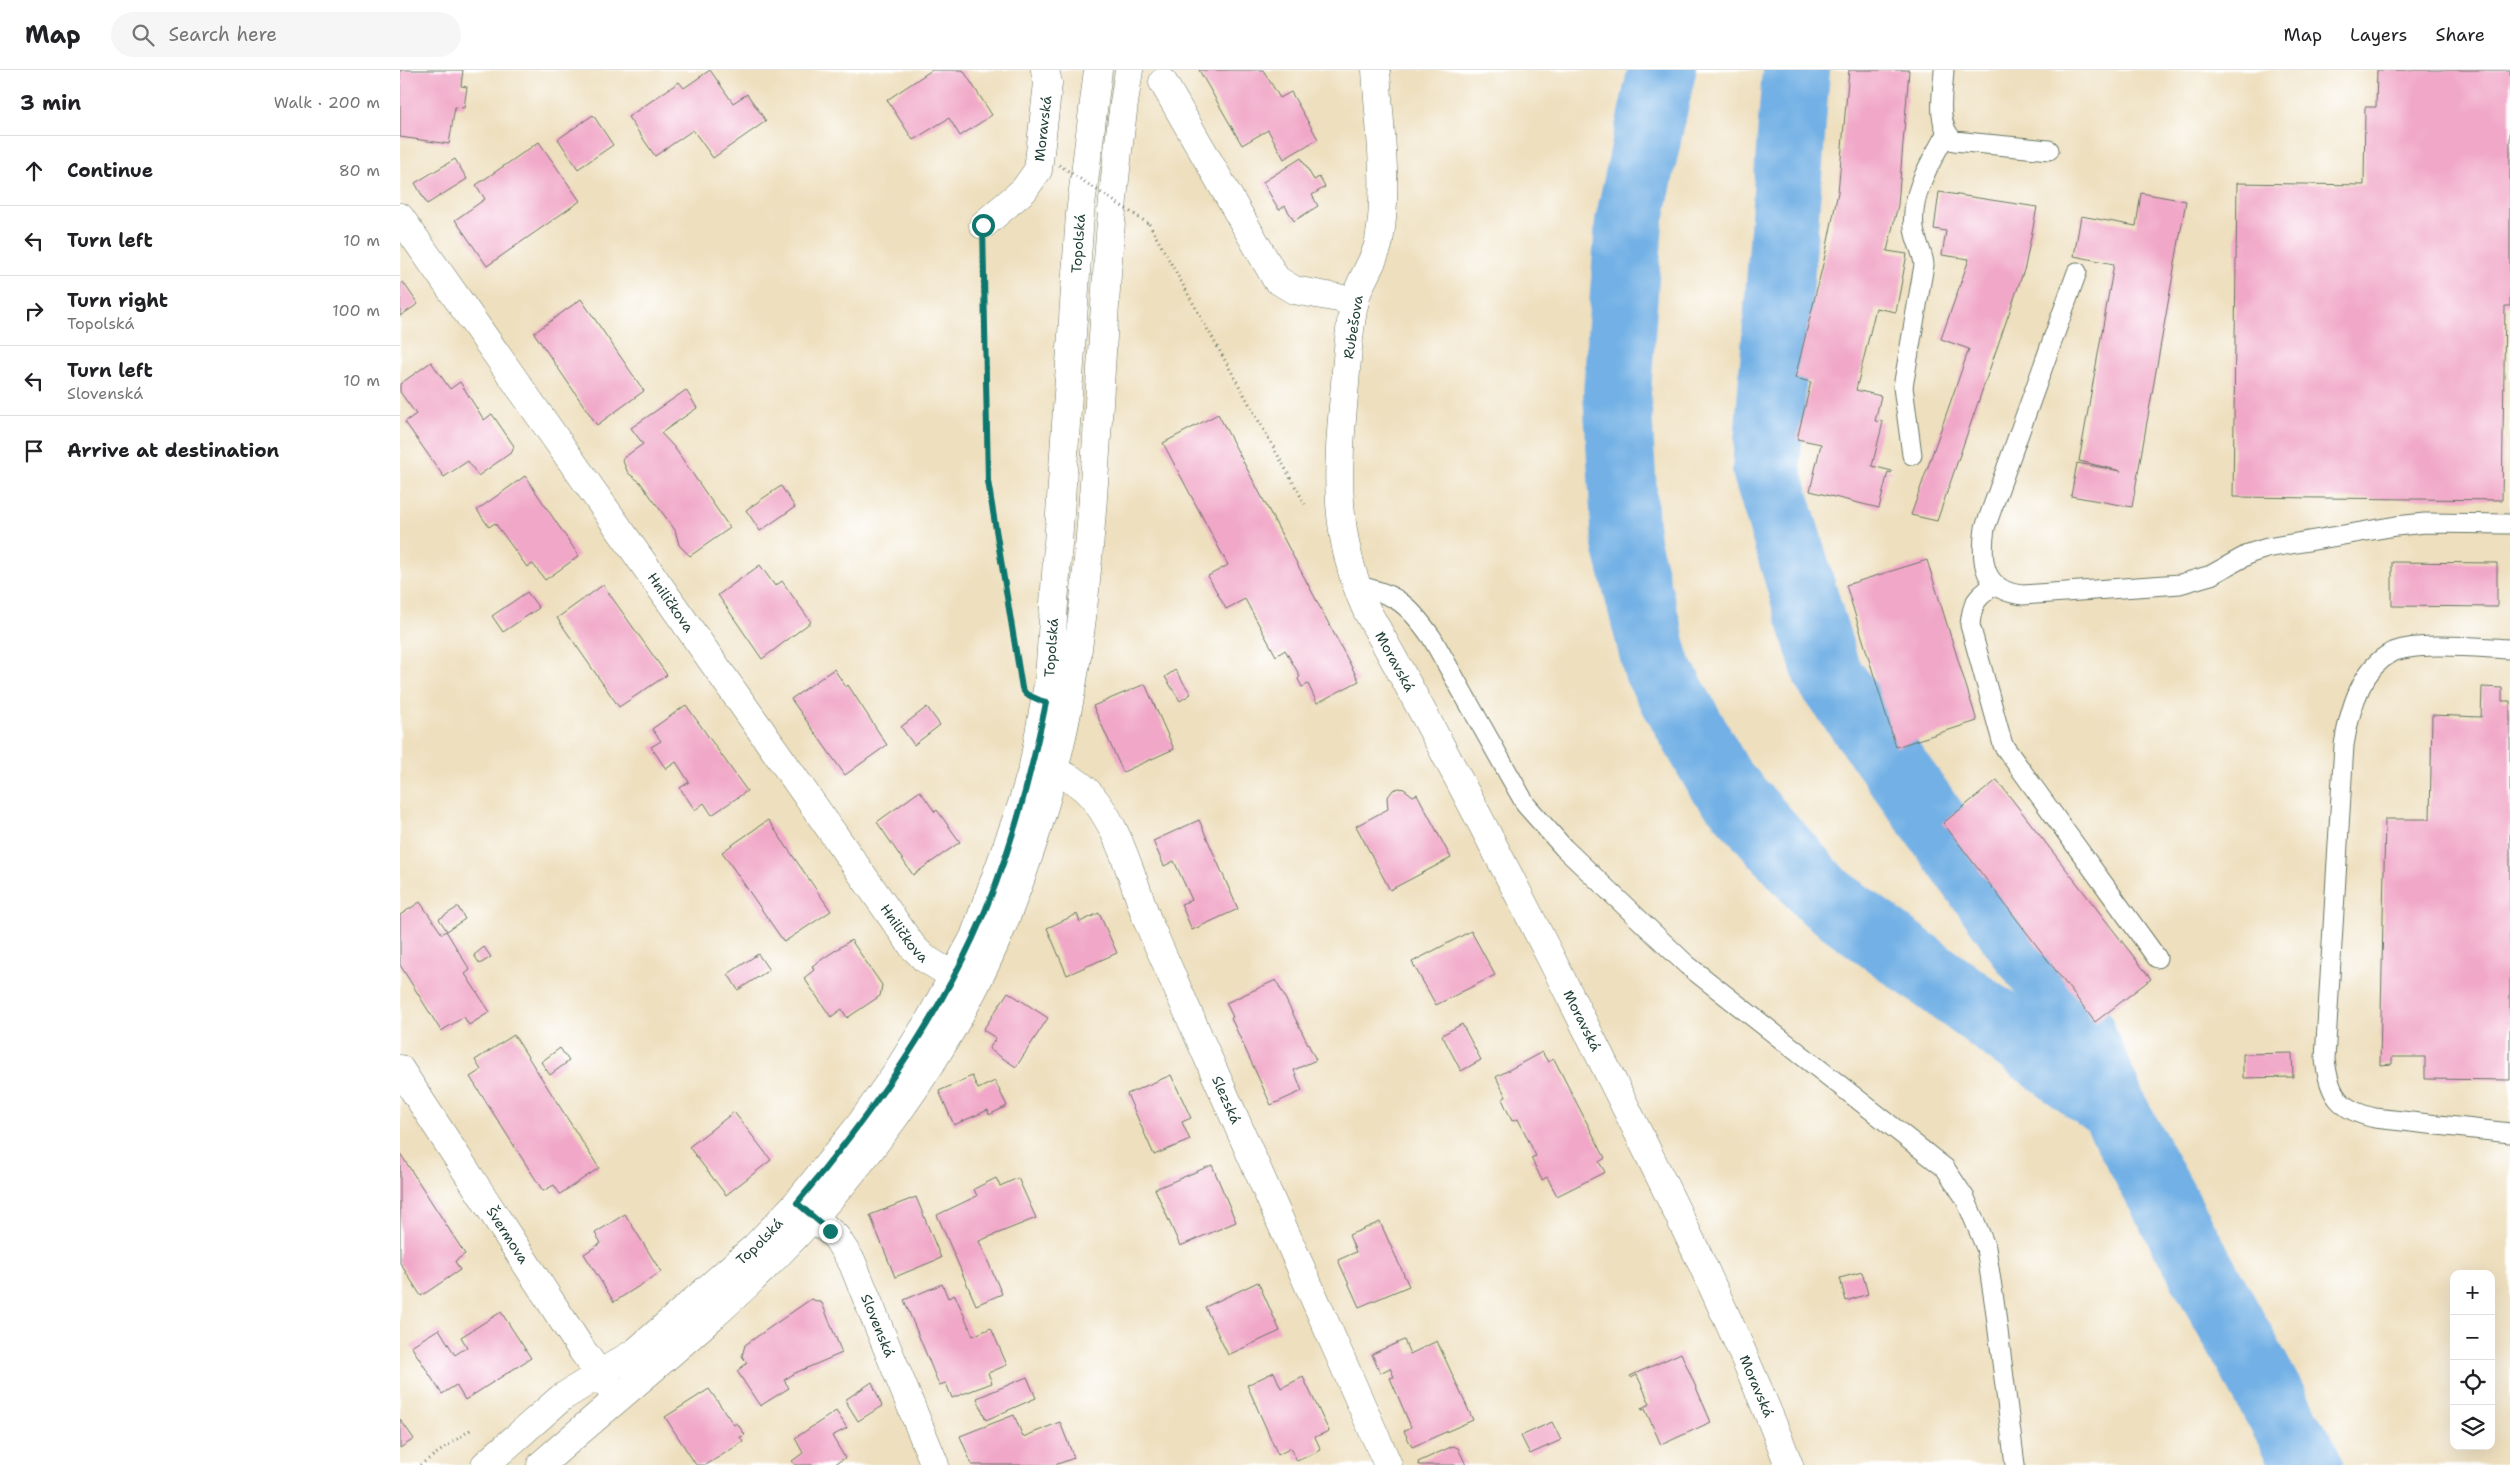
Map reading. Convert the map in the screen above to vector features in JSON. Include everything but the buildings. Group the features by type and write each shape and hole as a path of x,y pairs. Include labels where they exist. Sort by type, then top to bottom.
{"street":[{"name":"Moravská","path":"983,225 1024,190 1038,170 1048,83 1045,70"},
{"name":"Topolská","path":"485,1465 561,1398 600,1376 637,1351 756,1247 851,1172 914,1088 974,987 1014,896 1042,769 1046,703 1052,658 1080,214 1098,70"},
{"name":"Topolská","path":"541,1465 729,1301 805,1210 926,1026 954,977 992,893 1042,769 1076,660 1082,618 1111,227 1129,70"},
{"name":"Rubešova","path":"1355,586 1343,535 1339,480 1345,379 1355,301 1374,259 1382,216 1376,70"},
{"path":"1163,82 1276,279 1294,290 1355,301"},
{"name":"Hniličkova","path":"400,217 913,947 931,963 954,977"},
{"name":"Moravská","path":"1355,586 1492,839 1698,1252 1738,1338 1789,1465"},
{"name":"Slezská","path":"1042,769 1069,778 1087,791 1115,836 1148,922 1388,1465"},
{"name":"Švermova","path":"400,1069 600,1376 618,1398"},
{"name":"Slovenská","path":"805,1210 836,1237 852,1262 935,1465"}],"lane":[{"path":"1944,70 1942,114 1946,134 1954,141 2049,150"},
{"path":"1912,456 1903,387 1924,265 1923,253 1913,221 1920,186 1946,134"},
{"path":"2077,272 1988,519 1982,545 1984,561 1994,585 2012,594 2023,595 2180,584 2198,580 2251,553 2267,548 2396,526 2425,523 2510,524"},
{"path":"1994,585 1979,596 1972,608 1970,625 2003,745 2157,958"},
{"path":"1355,586 1387,593 1401,601 1417,616 1432,638 1526,804 1564,848 1687,965 1945,1168 1965,1198 1986,1248 2015,1465"},
{"path":"2510,649 2408,648 2392,652 2378,662 2364,680 2352,707 2344,746 2325,1059 2328,1079 2334,1093 2343,1106 2356,1114 2376,1118 2510,1133"}],"path":[{"path":"1059,165 1149,224 1310,511"},
{"path":"983,225 988,481 1017,660"}],"waterway":[{"path":"1662,70 1629,222 1617,393 1626,543 1657,668 1720,780 1822,895 2113,1108 2308,1465"},
{"path":"1796,70 1766,469 1827,673 2075,1019 2113,1108"}],"route":[{"path":"830,1231 797,1203 859,1126 896,1073 930,1019 974,937 1008,849 1021,808 1046,703 1026,694 1022,688 988,481 983,225"}]}
